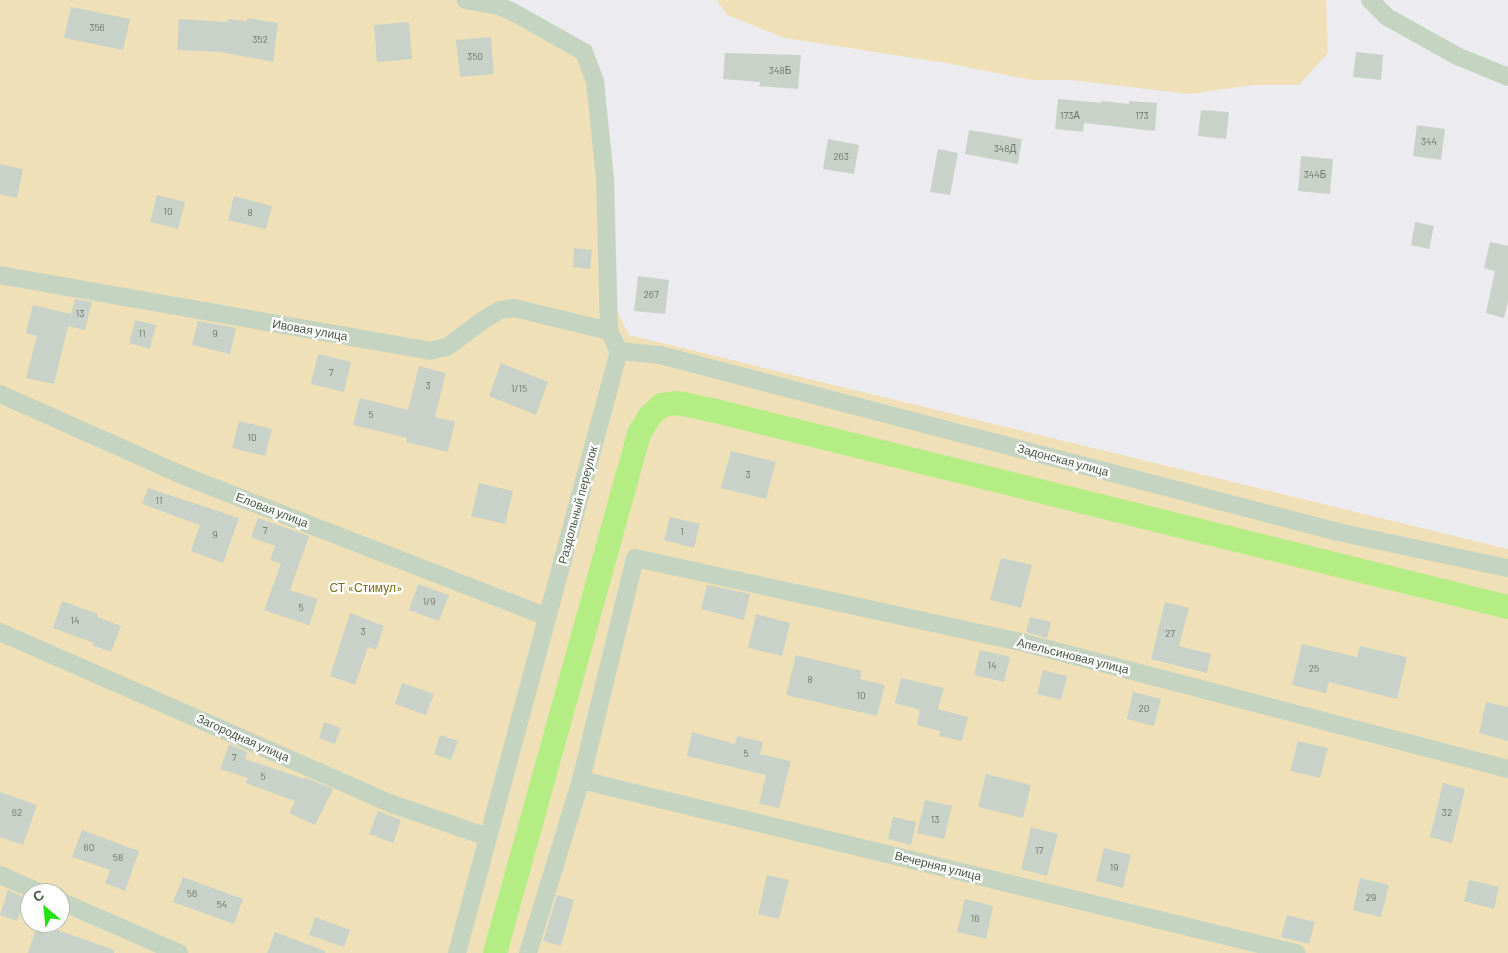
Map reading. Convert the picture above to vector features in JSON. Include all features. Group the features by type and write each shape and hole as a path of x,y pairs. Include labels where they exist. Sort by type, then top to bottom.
{"street":[{"path":"466,0 500,6 514,12 584,52 595,81 605,178 609,331 619,351"},
{"path":"1370,0 1387,17 1457,56 1508,77"},
{"name":"Ивовая улица","path":"0,275 429,351 447,346 500,310 514,308 609,331"},
{"name":"Задонская улица","path":"619,351 660,355 1338,532 1508,568"},
{"name":"Раздольный переулок","path":"457,953 619,351"},
{"name":"Еловая улица","path":"0,394 184,476 548,617"},
{"name":"Апельсиновая улица","path":"580,780 635,558 1021,642 1508,769"},
{"name":"Загородная улица","path":"0,632 395,805 488,837"},
{"path":"528,953 580,780"},
{"name":"Вечерняя улица","path":"580,780 1296,953"},
{"path":"0,875 20,884"},
{"path":"70,905 180,953"}],"green space":[{"name":"СТ «Стимул»","path":"0,0 455,0 547,28 588,61 616,309 629,335 1508,549 1508,953 0,953"},
{"path":"717,0 1326,0 1328,53 1299,85 1253,85 1189,94 1071,80 1031,80 946,63 785,38 727,15"}],"building":[{"path":"71,7 130,19 123,50 64,38"},
{"path":"247,18 278,23 273,62 221,52 177,50 179,19 228,22 228,19 247,21"},
{"path":"409,22 412,59 377,62 374,25"},
{"path":"491,37 494,74 460,77 456,40"},
{"path":"1356,52 1383,55 1381,80 1353,77"},
{"path":"725,53 801,55 798,89 759,86 760,82 723,79"},
{"path":"1058,99 1102,103 1102,101 1129,104 1129,101 1157,103 1155,131 1084,123 1083,132 1055,129"},
{"path":"1201,110 1229,112 1226,139 1198,136"},
{"path":"1417,125 1445,129 1441,160 1413,156"},
{"path":"969,130 1022,139 1018,164 965,154"},
{"path":"828,139 859,145 854,174 823,169"},
{"path":"938,149 958,153 950,195 930,192"},
{"path":"1301,156 1333,159 1330,194 1298,191"},
{"path":"0,164 23,169 17,198 0,194"},
{"path":"157,195 185,202 178,229 150,222"},
{"path":"234,196 272,206 266,229 228,220"},
{"path":"1415,222 1434,226 1429,249 1411,245"},
{"path":"1490,242 1508,246 1508,301 1504,318 1486,313 1495,271 1484,268"},
{"path":"574,248 592,250 590,269 573,267"},
{"path":"638,276 669,280 665,314 634,311"},
{"path":"75,299 92,302 85,330 68,326"},
{"path":"33,305 71,314 54,384 26,378 37,336 26,333"},
{"path":"135,320 156,325 150,349 129,343"},
{"path":"198,321 236,328 230,354 192,345"},
{"path":"318,354 351,362 344,392 311,384"},
{"path":"501,363 548,382 536,415 489,396"},
{"path":"419,366 446,373 435,417 455,422 448,452 406,442 407,438 353,425 360,398 408,410"},
{"path":"239,421 272,429 265,456 232,448"},
{"path":"731,451 776,462 766,499 721,488"},
{"path":"479,483 513,491 505,524 471,516"},
{"path":"148,488 239,518 223,563 191,551 200,525 142,504"},
{"path":"670,517 700,524 694,548 664,540"},
{"path":"258,518 309,536 290,590 318,599 309,625 264,610 281,564 270,560 275,546 251,537"},
{"path":"1001,558 1032,565 1021,608 990,600"},
{"path":"418,584 449,595 439,621 409,610"},
{"path":"707,585 750,594 744,620 701,609"},
{"path":"62,601 98,614 97,617 121,626 111,652 92,645 94,643 53,628"},
{"path":"1165,602 1189,608 1179,646 1211,654 1207,673 1151,659"},
{"path":"350,613 384,626 376,650 368,647 355,685 330,676"},
{"path":"756,614 790,623 782,656 748,648"},
{"path":"1030,617 1051,622 1047,638 1026,632"},
{"path":"1302,644 1357,657 1360,646 1407,657 1397,699 1329,682 1326,693 1292,685"},
{"path":"980,650 1010,657 1004,682 974,675"},
{"path":"796,655 862,671 860,679 885,685 877,716 786,695"},
{"path":"1043,670 1067,676 1061,700 1037,694"},
{"path":"901,678 944,688 938,709 968,717 962,741 939,736 940,731 917,725 920,710 895,703"},
{"path":"402,683 434,694 426,715 395,704"},
{"path":"1133,692 1161,699 1154,726 1127,719"},
{"path":"1486,702 1508,707 1508,741 1479,733"},
{"path":"324,722 341,728 335,744 319,738"},
{"path":"692,732 735,744 737,736 763,742 760,754 791,761 779,808 759,804 766,775 687,756"},
{"path":"440,735 458,741 451,760 434,754"},
{"path":"1298,741 1328,748 1320,778 1290,771"},
{"path":"229,744 247,752 245,759 306,778 333,789 315,825 289,813 295,801 246,783 248,778 220,769"},
{"path":"986,774 1031,785 1023,818 978,807"},
{"path":"1443,783 1465,789 1452,843 1430,837"},
{"path":"0,792 37,805 23,845 0,837"},
{"path":"925,800 952,806 944,839 917,833"},
{"path":"378,811 401,820 393,843 369,834"},
{"path":"893,817 916,822 911,845 888,839"},
{"path":"1031,827 1058,834 1047,876 1021,869"},
{"path":"82,830 139,851 125,891 105,883 110,870 72,857"},
{"path":"1104,848 1131,855 1123,888 1096,881"},
{"path":"767,875 789,880 779,919 758,914"},
{"path":"183,877 243,899 234,924 173,902"},
{"path":"1360,878 1389,885 1381,917 1353,910"},
{"path":"1469,880 1499,887 1494,909 1464,901"},
{"path":"8,890 20,896 20,912 17,921 0,915"},
{"path":"557,895 574,900 561,946 543,941"},
{"path":"965,899 993,906 986,939 957,932"},
{"path":"1287,915 1315,922 1309,944 1281,937"},
{"path":"315,917 350,930 344,947 309,935"},
{"path":"275,932 325,951 325,953 267,953"},
{"path":"35,933 66,933 114,950 114,953 28,953"}],"waterway":[{"path":"495,953 639,434 650,416 662,405 678,403 712,410 1508,607"}]}
